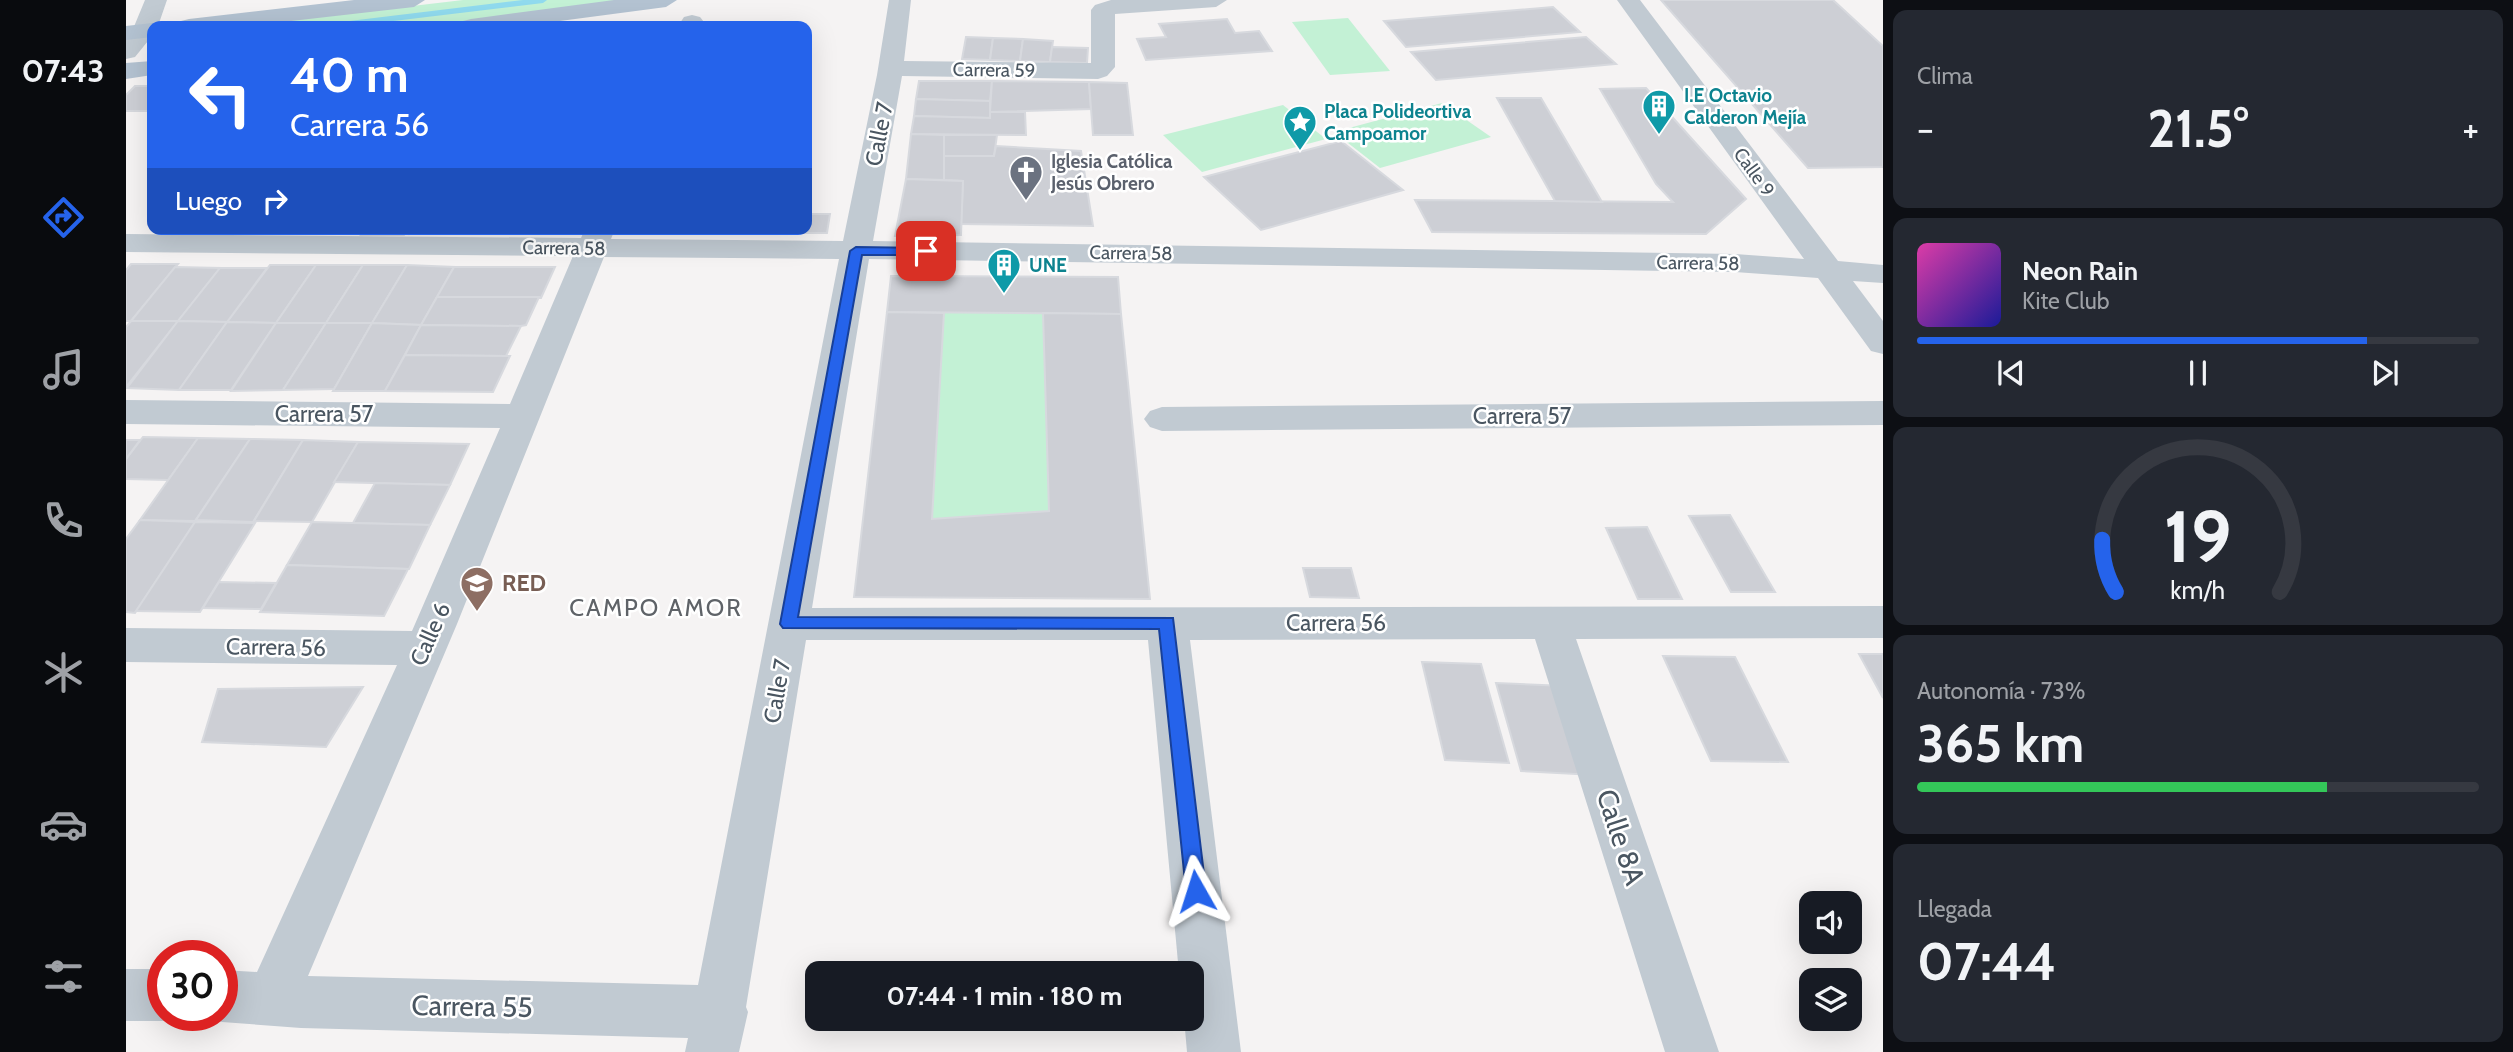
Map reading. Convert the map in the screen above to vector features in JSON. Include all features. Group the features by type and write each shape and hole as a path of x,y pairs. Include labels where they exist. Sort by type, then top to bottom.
{"main road":[{"path":"232,21 414,0"},
{"path":"508,21 666,0"},
{"path":"126,71 147,69"}],"street":[{"path":"126,52 141,32 156,0"},
{"name":"Calle 7","path":"717,1032 891,68 900,0"},
{"name":"Carrera 59","path":"891,68 1098,71 1103,67 1103,10 1110,7 1216,0"},
{"name":"Calle 9","path":"1628,0 1883,344"},
{"name":"Carrera 58","path":"126,243 192,236 596,239 856,251 1735,263 1883,274"},
{"name":"Calle 6","path":"247,997 425,648 596,239"},
{"name":"Carrera 57","path":"126,412 523,416"},
{"name":"Carrera 57","path":"1162,419 1883,413"},
{"name":"Calle 8A","path":"1550,622 1692,1052"},
{"name":"Carrera 56","path":"789,624 1883,622"},
{"path":"1167,623 1214,1052"},
{"name":"Carrera 56","path":"126,645 425,648"},
{"path":"126,995 147,995"},
{"name":"Carrera 55","path":"247,997 717,1032"}],"green space":[{"path":"463,0 632,0 464,21 285,21"},
{"path":"1348,18 1390,71 1330,75 1292,22"},
{"path":"1442,103 1491,137 1380,168 1334,132"},
{"path":"1283,105 1326,139 1202,172 1163,135"},
{"path":"944,313 1043,313 1049,511 932,519"}],"building":[{"path":"1661,0 1833,0 1883,46 1883,167 1808,168"},
{"path":"1553,7 1580,32 1406,47 1384,21"},
{"path":"1227,19 1235,33 1259,31 1272,51 1146,60 1137,39 1166,37 1159,24"},
{"path":"966,37 993,38 990,60 962,59"},
{"path":"1586,37 1616,64 1436,80 1411,52"},
{"path":"993,38 1023,39 1020,61 990,60"},
{"path":"1023,39 1053,41 1050,62 1020,61"},
{"path":"1052,47 1088,48 1087,63 1050,62"},
{"path":"919,81 992,81 990,101 916,99"},
{"path":"992,81 1089,82 1091,109 990,112"},
{"path":"1089,82 1127,83 1133,135 1093,135"},
{"path":"135,86 147,86 147,111 126,111 126,95"},
{"name":"I.E Octavio Calderon Mejía","path":"1646,88 1746,199 1706,234 1432,232 1415,200 1673,202 1656,184 1600,89"},
{"path":"1497,98 1541,98 1602,202 1555,201"},
{"path":"916,99 990,101 990,118 914,116"},
{"path":"990,112 1025,112 1026,135 911,134 914,116 990,118"},
{"path":"911,134 944,135 944,180 906,179"},
{"path":"944,135 997,135 994,156 944,156"},
{"path":"1341,141 1403,190 1261,230 1204,177"},
{"name":"Iglesia Católica Jesús Obrero","path":"996,146 1081,151 1093,226 961,224 963,181 944,180 944,156 994,156"},
{"path":"906,179 963,181 961,235 895,236"},
{"path":"812,214 830,214 827,233 812,233"},
{"path":"131,264 178,264 131,321 126,321 126,270"},
{"path":"270,265 316,265 276,323 227,322"},
{"path":"316,265 363,265 326,323 276,323"},
{"path":"363,265 407,265 372,323 326,323"},
{"path":"407,265 454,267 421,325 372,323"},
{"path":"175,267 220,268 178,321 131,321"},
{"path":"454,267 555,267 541,298 437,297"},
{"path":"220,268 267,268 227,322 178,321"},
{"name":"UNE","path":"891,276 1118,277 1121,314 887,312"},
{"path":"437,297 539,297 526,325 421,325"},
{"path":"887,312 944,313 932,519 1049,511 1043,313 1121,314 1150,599 854,597"},
{"path":"131,321 178,321 126,387 126,327"},
{"path":"178,321 227,322 179,390 127,388"},
{"path":"227,322 276,323 231,390 179,390"},
{"path":"276,323 326,323 283,390 231,391"},
{"path":"326,323 372,323 334,389 283,390"},
{"path":"372,323 421,325 385,391 333,391"},
{"path":"421,325 521,326 506,356 405,355"},
{"path":"405,355 510,356 493,392 385,391"},
{"path":"143,437 198,438 168,480 126,479 126,459"},
{"path":"198,438 250,439 195,521 140,520"},
{"path":"250,439 303,440 253,522 196,520"},
{"path":"126,440 140,440 126,459"},
{"path":"303,440 358,442 312,522 254,521"},
{"path":"358,442 469,444 450,485 334,482"},
{"path":"375,483 450,485 430,525 353,523"},
{"path":"1730,515 1775,592 1731,592 1689,516"},
{"path":"140,520 195,522 135,613 126,612 126,539"},
{"path":"195,522 255,523 200,612 136,611"},
{"path":"312,522 430,525 409,569 287,565"},
{"path":"1647,527 1682,599 1638,599 1606,528"},
{"path":"287,565 408,569 384,616 260,612"},
{"path":"1303,568 1351,568 1359,598 1310,597"},
{"path":"219,582 276,583 261,609 203,608"},
{"path":"1859,654 1883,654 1883,698"},
{"path":"1663,656 1735,657 1788,762 1711,761"},
{"path":"1422,662 1481,664 1509,763 1445,760"},
{"path":"1496,683 1565,686 1594,775 1521,771"},
{"path":"363,687 326,747 202,742 218,689"}],"waterway":[{"path":"373,21 543,0"}],"place":[{"name":"I.E Octavio Calderon Mejía","path":"1659,136"},
{"name":"Placa Polideortiva Campoamor","path":"1300,152"},
{"name":"Iglesia Católica Jesús Obrero","path":"1026,202"},
{"name":"UNE","path":"1004,295"},
{"name":"RED","path":"477,613"}],"district":[{"name":"CAMPO AMOR","path":"656,607"}],"route":[{"path":"926,251 856,251 789,624 1167,623 1196,891"}]}
